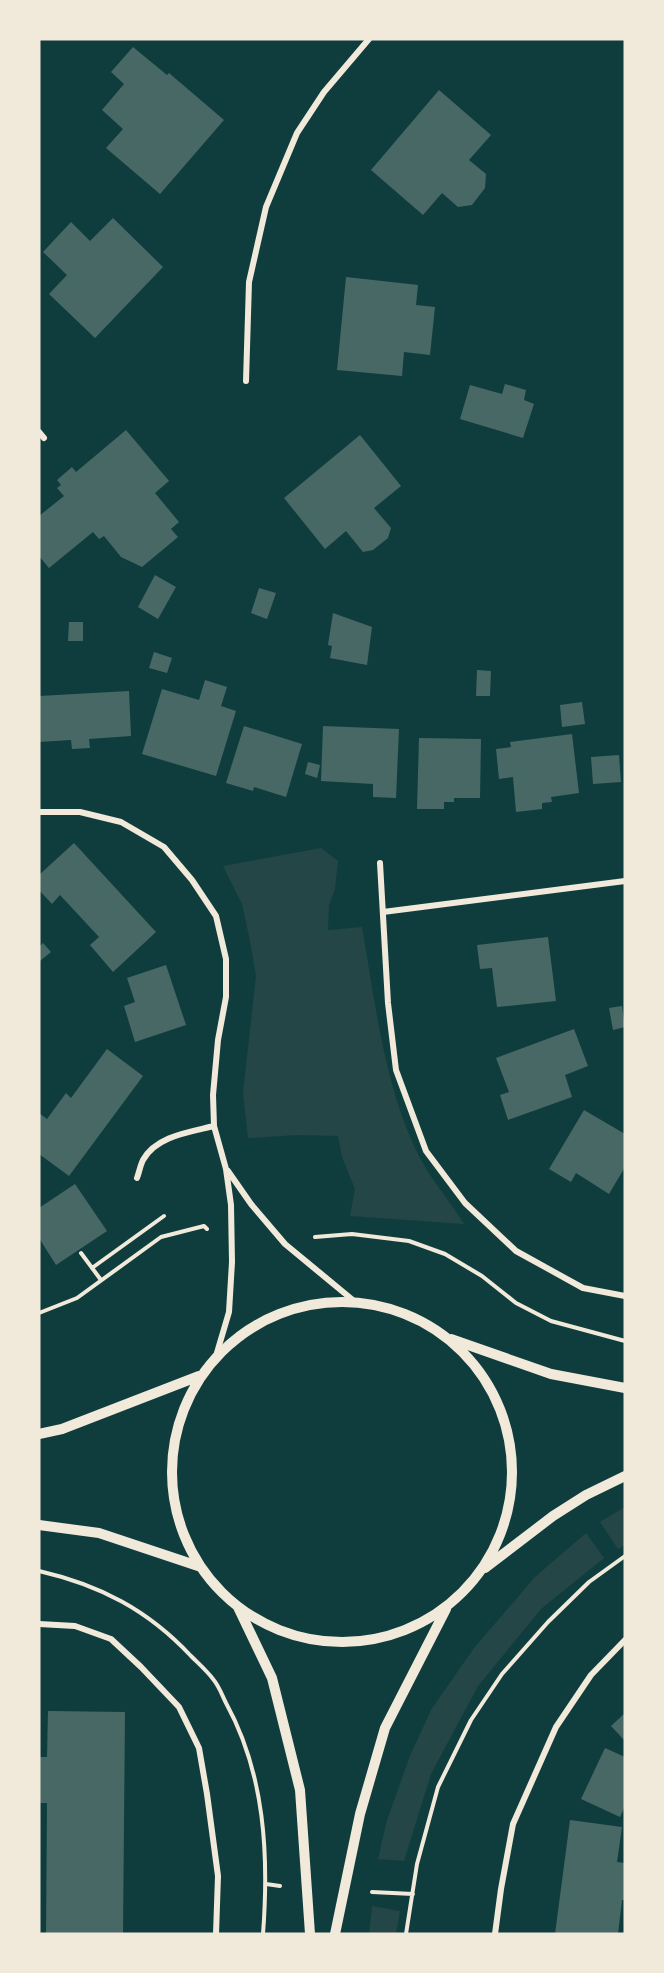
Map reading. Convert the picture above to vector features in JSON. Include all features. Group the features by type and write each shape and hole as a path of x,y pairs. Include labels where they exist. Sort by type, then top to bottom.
{"street":[{"path":"246,381 249,282 266,207 297,133 324,92 369,39"},
{"path":"39,432 44,438"},
{"path":"39,812 80,812 121,822 164,848 192,880 216,916 225,959 226,998 218,1040 213,1095 214,1126 226,1169 231,1205 232,1262 229,1312 216,1356"},
{"path":"380,863 388,1003 396,1070 426,1151 465,1203 516,1251 583,1287 625,1296"},
{"path":"383,912 625,881"},
{"path":"137,1179 143,1160 161,1142 214,1126"},
{"path":"226,1169 251,1204 285,1244 354,1301"},
{"path":"446,1608 400,1633 349,1643 309,1640 272,1628 238,1608 201,1568 181,1530 174,1498 173,1447 183,1410 199,1376 216,1356 256,1324 303,1305 354,1301 404,1312 448,1338 550,1374 625,1388"},
{"path":"448,1338 483,1375 505,1421 513,1472 506,1524 482,1570"},
{"path":"39,1434 62,1429 199,1376"},
{"path":"334,1934 360,1814 385,1728 446,1608 482,1570 553,1516 586,1495 625,1476"},
{"path":"39,1525 99,1533 201,1568"},
{"path":"238,1608 272,1678 300,1790 310,1934"},
{"path":"39,1624 75,1626 111,1639 179,1707 199,1748 207,1794 218,1876 216,1934"},
{"path":"495,1934 513,1824 556,1727 591,1675 625,1640"}],"path":[{"path":"92,1268 164,1216"},
{"path":"39,1312 77,1298 161,1237 204,1226 232,1262"},
{"path":"308,1237 352,1234 410,1241 445,1254 482,1276 516,1303 551,1321 625,1341"},
{"path":"81,1253 101,1280"},
{"path":"406,1934 417,1864 438,1787 471,1720 501,1674 548,1622 589,1582 625,1556"}],"shaded area":[{"path":"321,848 338,861 335,889 329,905 328,930 362,927 381,1038 403,1120 425,1166 464,1224 350,1216 355,1189 342,1157 338,1136 298,1135 248,1138 243,1093 256,976 242,904 223,866"},
{"path":"625,1507 625,1545 618,1549 600,1522"},
{"path":"586,1533 604,1558 541,1609 478,1686 431,1774 404,1861 378,1859 387,1820 410,1756 431,1710 474,1648 535,1577"},
{"path":"372,1906 400,1911 396,1934 369,1934"}],"building":[{"path":"133,47 167,75 169,73 224,120 160,194 106,148 123,129 102,110 124,84 111,72"},
{"path":"439,90 491,135 469,160 486,174 485,188 472,205 458,207 442,193 423,215 371,170"},
{"path":"113,218 163,267 95,338 49,294 67,275 43,252 71,222 90,241"},
{"path":"346,277 418,285 416,305 435,307 430,355 404,352 402,376 337,370"},
{"path":"505,384 526,390 524,400 534,404 523,438 460,419 470,385 502,394"},
{"path":"126,430 169,481 155,493 179,522 171,529 178,537 142,567 121,557 104,536 99,539 93,532 49,568 39,556 39,516 64,496 57,488 61,485 57,480 72,467 76,472"},
{"path":"360,435 401,486 374,508 391,528 388,538 373,550 363,552 346,531 325,549 284,498"},
{"path":"155,575 176,587 158,619 138,607"},
{"path":"259,588 276,593 267,619 251,613"},
{"path":"333,613 372,627 367,665 330,658 332,646 328,645"},
{"path":"69,622 83,622 83,641 68,641"},
{"path":"154,652 172,658 167,673 149,668"},
{"path":"477,670 491,671 490,696 476,696"},
{"path":"205,680 227,687 221,706 236,711 216,776 142,754 162,689 199,700"},
{"path":"129,691 131,736 89,739 90,748 72,749 71,740 39,742 39,696"},
{"path":"582,702 585,724 562,727 560,705"},
{"path":"244,726 302,744 286,797 254,787 253,791 226,783"},
{"path":"323,726 399,729 396,798 373,797 373,784 321,781"},
{"path":"572,734 579,793 551,797 552,802 542,803 542,809 516,812 513,777 499,779 496,749 511,747 510,742"},
{"path":"419,738 481,739 480,798 454,798 454,802 444,802 444,809 417,809"},
{"path":"619,755 621,782 593,784 591,757"},
{"path":"308,762 320,765 317,778 305,774"},
{"path":"74,843 156,932 113,972 90,945 99,937 60,895 52,904 39,890 39,875"},
{"path":"548,937 556,1001 497,1007 492,968 480,969 477,945"},
{"path":"43,943 51,952 40,961 39,947"},
{"path":"166,965 186,1025 135,1042 124,1006 135,1002 127,978"},
{"path":"622,1006 625,1027 613,1030 609,1008"},
{"path":"574,1029 588,1066 565,1075 572,1097 508,1120 500,1095 509,1092 496,1058"},
{"path":"107,1049 143,1076 69,1176 39,1154 39,1113 47,1119 66,1093 71,1098"},
{"path":"584,1110 625,1134 625,1167 609,1194 576,1173 571,1182 549,1169"},
{"path":"75,1184 107,1231 56,1265 39,1238 39,1208"},
{"path":"48,1711 125,1712 123,1934 46,1934 47,1803 39,1803 39,1757 47,1757"},
{"path":"625,1713 625,1741 611,1726"},
{"path":"605,1748 625,1757 625,1806 620,1817 581,1799"},
{"path":"570,1820 622,1827 617,1862 625,1863 625,1900 622,1900 618,1934 555,1934"}]}
